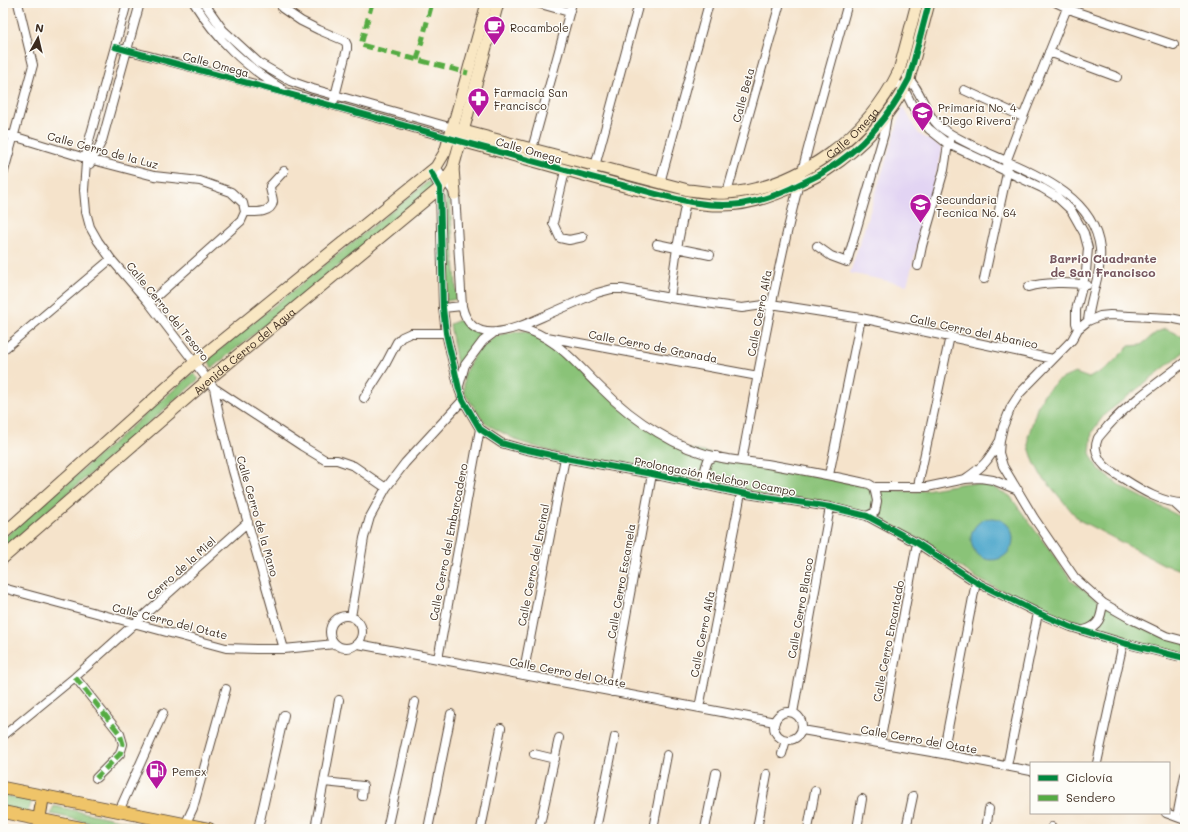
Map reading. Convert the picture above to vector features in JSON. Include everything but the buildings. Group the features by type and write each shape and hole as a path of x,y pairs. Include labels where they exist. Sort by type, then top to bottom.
{"main road":[{"path":"3,788 190,827 209,829"},
{"path":"39,820 43,796"},
{"path":"3,812 86,829"}],"street":[{"path":"3,174 33,65 18,3"},
{"path":"121,3 124,13 136,19"},
{"path":"89,159 89,139 127,3"},
{"name":"Calle Cerro del Tesoro","path":"140,3 102,141 89,159 86,172 84,190 86,212 90,227 111,259 149,303 212,383 302,446 325,460 337,460 354,466 386,488"},
{"path":"194,3 218,37 255,71 289,94"},
{"name":"Calle Omega","path":"204,3 223,30 259,63 290,81 451,133"},
{"name":"Avenida Cerro del Agua","path":"3,534 195,362 433,170 445,152 487,3"},
{"name":"Avenida Cerro del Agua","path":"3,558 212,383 443,185 453,168 498,3"},
{"path":"537,3 569,12"},
{"path":"532,149 572,3"},
{"path":"592,178 639,3"},
{"path":"660,183 709,3"},
{"name":"Calle Beta","path":"727,193 780,3"},
{"name":"Calle Cerro Alfa","path":"742,460 771,304 798,185 848,3"},
{"name":"Calle Omega","path":"462,136 532,149 688,190 727,193 764,186 802,172 822,160 858,129 877,107 899,71 917,3"},
{"name":"Calle Omega","path":"115,47 332,106 462,136 566,171 592,178 686,201 710,205 742,204 768,198 825,171 848,155 867,138 887,114 909,79 929,3"},
{"path":"1057,3 1068,5 1174,45"},
{"path":"984,279 1007,172 1006,162 1068,5"},
{"path":"282,8 301,21 346,41 347,49 332,106"},
{"path":"1049,52 1117,77"},
{"path":"899,71 909,79 935,122 952,135 1065,191 1082,207 1096,232 1100,249 1099,264 1088,321"},
{"path":"894,81 904,89 916,113 929,129 948,144 1042,188 1057,197 1072,210 1084,233 1088,248 1083,284 1075,316 1078,330"},
{"path":"964,90 1023,117"},
{"path":"817,246 831,256 847,262 884,134 887,114"},
{"name":"Calle Cerro de la Luz","path":"3,133 89,159 154,176 200,180 231,192 243,204 245,212"},
{"path":"918,266 922,246 944,170 948,144 952,135"},
{"path":"453,168 455,194"},
{"name":"Prolongación Melchor Ocampo","path":"433,170 443,185 455,194 462,306 464,316 470,325 480,331 495,332 518,327 545,336 563,350 601,388 633,416 657,432 681,445 703,453 829,475 868,484 874,487 927,486 965,479 980,478 993,480 1018,490"},
{"path":"149,303 241,221 245,212 264,212 270,208 273,202 270,186 284,171"},
{"path":"566,171 553,223 560,238 569,240 583,237"},
{"name":"Prolongación Melchor Ocampo","path":"443,185 443,308 446,333 458,389 480,429 501,443 565,458 692,482 741,494 830,507 867,516 917,543 976,582 1038,613 1071,627 1123,643 1185,658"},
{"path":"670,298 676,248 686,201"},
{"path":"657,244 710,255"},
{"path":"3,350 111,259"},
{"path":"1087,262 1099,264"},
{"path":"1028,287 1038,284 1083,284 1094,287"},
{"name":"Calle Cerro del Abanico","path":"518,327 571,304 612,289 622,289 670,298 742,308 771,304 861,318 1053,359"},
{"path":"443,308 462,306"},
{"path":"965,479 982,467 989,459 1000,440 1011,407 1020,393 1072,340 1078,330 1088,321 1100,316 1110,315 1170,318 1185,321"},
{"path":"829,475 861,318"},
{"path":"458,389 465,365 483,341 495,332"},
{"path":"364,398 385,365 397,342 402,338 411,333 446,333"},
{"name":"Calle Cerro de Granada","path":"545,336 758,376"},
{"path":"918,486 950,336"},
{"path":"1185,362 1117,417 1098,438 1096,448 1100,460 1108,470 1135,486 1175,504 1185,513"},
{"name":"Calle Cerro de la Mano","path":"212,383 219,415 284,649"},
{"path":"351,617 364,538 370,516 386,488 405,463 463,400"},
{"name":"Calle Cerro del Embarcadero","path":"438,659 480,429"},
{"path":"1000,440 999,452 1003,466 1042,530 1075,578 1103,603 1166,636 1185,641"},
{"name":"Prolongación Melchor Ocampo","path":"692,482 701,476 704,461 703,453"},
{"path":"710,486 705,480 704,474 708,460 716,456"},
{"name":"Calle Cerro del Encinal","path":"523,675 565,458"},
{"name":"Calle Cerro Escamela","path":"612,692 652,474"},
{"path":"867,516 874,512 877,501 874,487"},
{"name":"Calle Cerro Alfa","path":"699,708 741,494"},
{"path":"1175,504 1185,503"},
{"name":"Calle Cerro Blanco","path":"792,713 830,507"},
{"name":"Cerro de la Miel","path":"3,736 75,677 248,522"},
{"name":"Calle Cerro Encantado","path":"880,743 917,543"},
{"path":"943,754 976,582"},
{"name":"Calle Cerro del Otate","path":"3,588 226,648 256,650 284,649 335,644"},
{"path":"1084,630 1091,629 1098,623 1103,603"},
{"path":"1006,766 1038,613"},
{"path":"346,616 351,617 358,621 362,628 362,637 358,644 354,647 346,649 335,644 330,636 331,628 332,624 338,618 346,616"},
{"path":"1097,762 1123,643"},
{"name":"Calle Cerro del Otate","path":"358,644 775,722"},
{"path":"75,677 120,734 123,744 120,754 96,778"},
{"path":"190,827 193,808 226,689"},
{"path":"315,829 339,700"},
{"path":"387,829 415,702"},
{"path":"119,811 163,713"},
{"path":"785,713 792,713 800,719 802,730 800,735 796,738 786,740 776,734 774,727 775,722 781,715 785,713"},
{"path":"428,829 451,714"},
{"path":"258,829 284,715"},
{"path":"481,829 501,728"},
{"name":"Calle Cerro del Otate","path":"802,730 943,754 1030,772"},
{"path":"596,829 615,736"},
{"path":"539,829 559,738"},
{"path":"782,754 786,740"},
{"path":"534,754 555,759"},
{"path":"653,829 667,755"},
{"path":"705,829 716,773"},
{"path":"757,829 767,774"},
{"path":"1169,814 1181,818 1185,775"},
{"path":"324,782 363,786 362,796"},
{"path":"808,829 815,791"},
{"path":"906,829 913,796"},
{"path":"857,829 862,799"},
{"path":"986,829 989,810"}],"shaded area":[{"path":"903,107 919,134 941,147 942,152 907,285 850,273"}],"green space":[{"path":"430,180 435,188 212,368 208,359"},
{"path":"446,194 450,202 457,299 446,301"},
{"path":"460,320 487,335 481,338 463,358 459,376 450,324"},
{"path":"1165,329 1185,337 1185,348 1179,356 1104,415 1092,432 1090,453 1098,469 1122,487 1185,519 1185,571 1165,565 1079,520 1041,475 1034,462 1029,447 1028,437 1037,408 1044,394 1057,381 1075,373 1089,378 1108,367 1129,346 1141,345 1157,332"},
{"path":"525,331 544,339 571,360 624,411 689,449 874,488 914,492 966,483 989,485 1010,496 1073,582 1117,613 1185,644 1185,657 1122,640 1076,625 1040,609 978,579 920,539 868,514 747,493 566,456 520,442 486,424 464,393 464,374 475,354 492,338 506,333"},
{"path":"193,373 199,379 3,550 3,539"},
{"path":"3,795 32,801 28,812 3,807"},
{"path":"54,806 162,829 118,829 51,814"}],"water":[{"path":"988,518 996,518 1004,521 1010,527 1013,539 1010,551 1004,557 996,560 988,560 980,557 974,551 971,543 971,535 974,527 980,521"}],"marked path":[{"path":"372,3 361,45 468,73"},
{"path":"417,60 432,3"},
{"path":"75,677 120,734 123,744 120,754 96,778"}],"cycle path":[{"path":"115,47 567,171 685,201 713,205 727,205 757,201 787,190 822,173 851,153 884,119 909,79 929,3"},
{"path":"431,172 440,188 443,308 446,333 459,389 463,400 480,429 501,443 565,458 652,474 741,493 830,507 867,516 917,543 976,582 1038,613 1071,627 1123,643 1185,658"}],"place":[{"name":"Rocambole","path":"494,46"},
{"name":"Farmacia San Francisco","path":"478,118"},
{"name":"Primaria No. 4 \"Diego Rivera\"","path":"922,132"},
{"name":"Secundaria Tecnica No. 64","path":"921,224"},
{"name":"Pemex","path":"157,790"}],"district":[{"name":"Barrio Cuadrante de San Francisco","path":"1103,265"}]}
